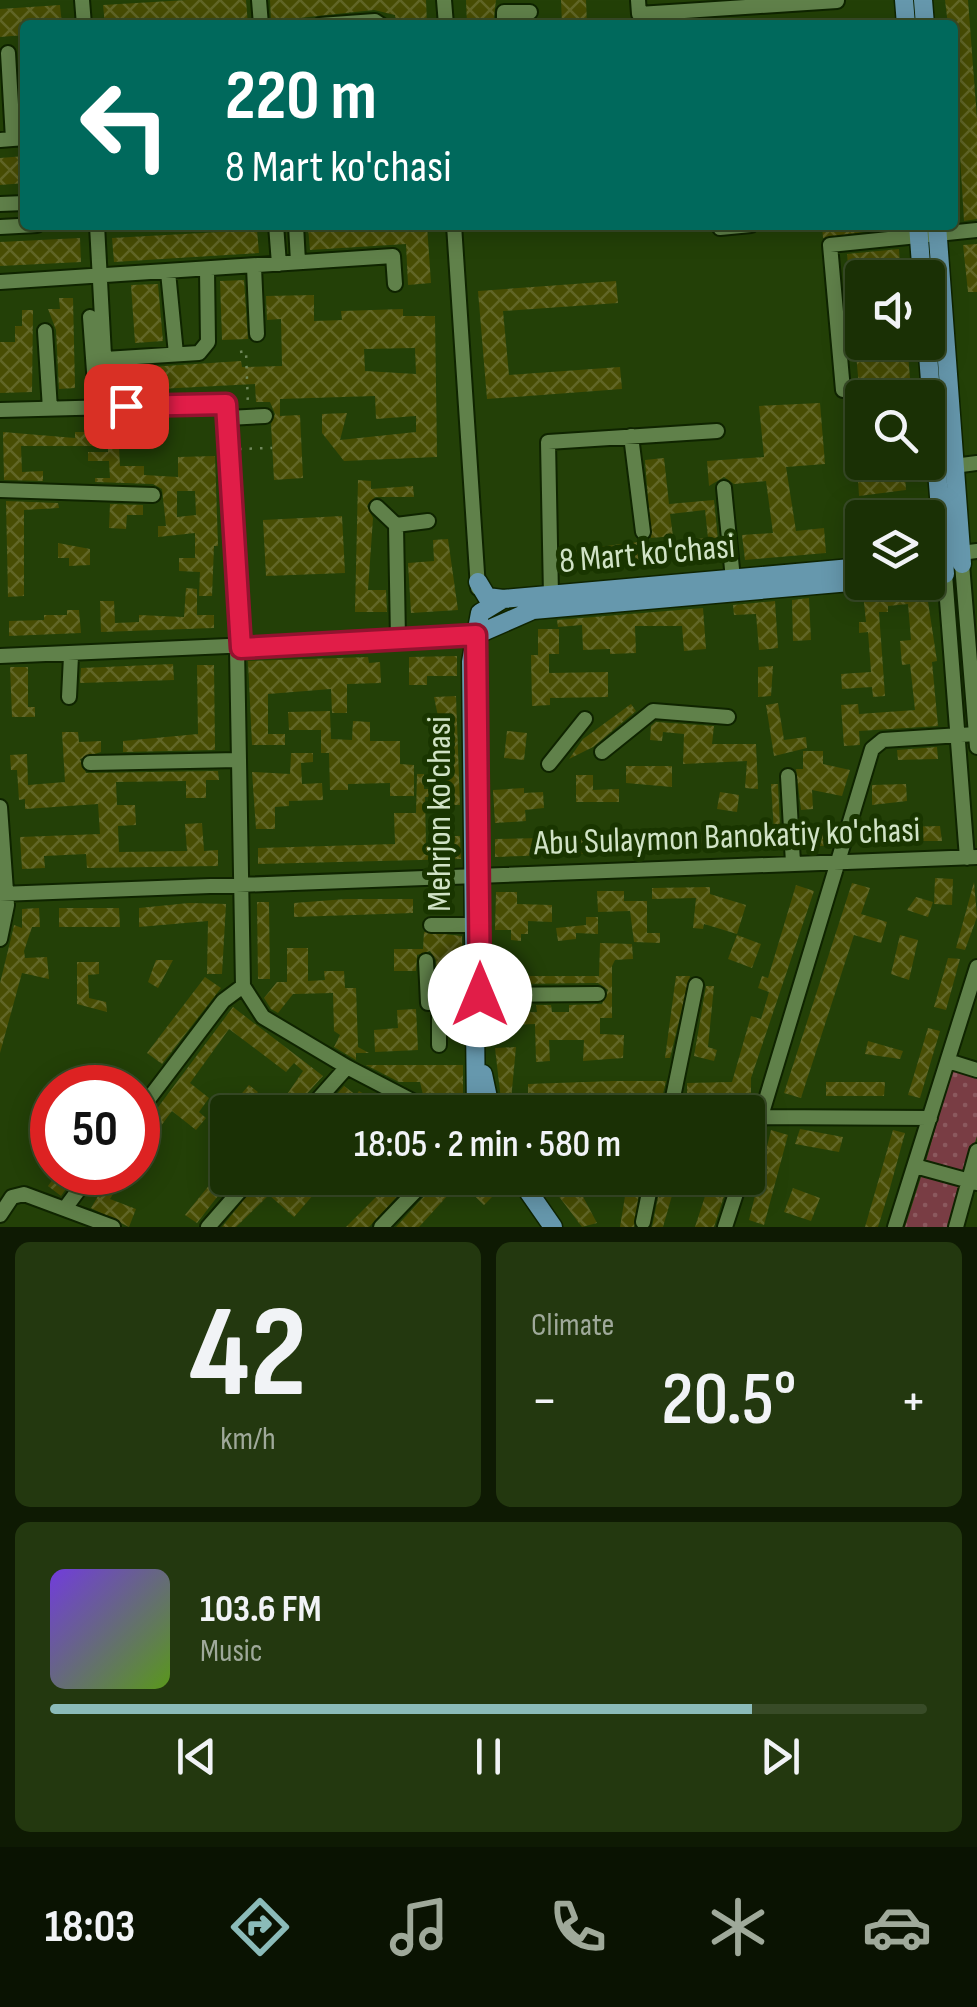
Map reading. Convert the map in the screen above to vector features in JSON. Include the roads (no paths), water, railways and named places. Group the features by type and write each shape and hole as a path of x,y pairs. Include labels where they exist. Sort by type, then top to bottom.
{"main road":[{"path":"924,260 928,230"},
{"path":"928,230 954,466 949,562"},
{"path":"929,360 949,562"},
{"name":"8 Mart ko'chasi","path":"480,613 503,598 845,569"},
{"path":"478,582 487,597 503,598"},
{"name":"8 Mart ko'chasi","path":"476,635 533,610 845,582"},
{"name":"Mehrjon ko'chasi","path":"480,613 470,662 476,877 472,925 475,1003 488,1095"},
{"name":"Mehrjon ko'chasi","path":"476,635 476,1095"},
{"path":"530,1195 552,1227"},
{"path":"545,1195 567,1227"}],"street":[{"path":"638,0 639,14 837,1"},
{"path":"504,20 504,12 530,12"},
{"path":"4,53 13,139"},
{"path":"95,385 106,374 97,230"},
{"path":"276,230 279,264"},
{"path":"296,230 298,262"},
{"name":"Mehrjon ko'chasi","path":"454,230 465,435 480,613"},
{"path":"843,390 830,244 928,230 977,230"},
{"path":"0,282 394,256 396,284"},
{"path":"254,267 257,334"},
{"path":"105,359 199,353 208,342 208,270"},
{"path":"168,272 176,354"},
{"path":"90,317 94,408"},
{"path":"45,331 50,409"},
{"path":"0,410 221,402 232,449 239,648 242,986 263,1017 401,1095"},
{"path":"227,416 265,416"},
{"path":"551,594 546,435 632,436 718,430"},
{"path":"632,436 643,532"},
{"path":"954,466 977,463"},
{"path":"724,488 734,579"},
{"path":"0,490 153,495"},
{"path":"377,507 396,525 398,640"},
{"path":"396,525 428,521"},
{"path":"949,562 977,747"},
{"path":"949,562 957,729 972,858"},
{"name":"8 Mart ko'chasi","path":"451,638 480,613"},
{"name":"8 Mart ko'chasi","path":"0,656 71,656 476,635"},
{"path":"451,638 465,647 470,662"},
{"path":"69,697 71,656"},
{"path":"602,752 652,711 728,717"},
{"path":"549,764 585,719"},
{"path":"762,1095 876,744 976,727"},
{"path":"90,763 238,760"},
{"path":"788,776 793,864"},
{"path":"0,807 2,894 7,905 0,939"},
{"name":"Abu Sulaymon Banokatiy ko'chasi","path":"2,894 972,858"},
{"path":"430,925 472,925"},
{"path":"426,960 428,1003 598,994"},
{"path":"896,1227 977,967"},
{"path":"673,1095 696,985"},
{"path":"160,1084 223,1000 242,986"},
{"path":"440,1045 439,1013 475,1003"},
{"path":"948,1061 977,1070"},
{"path":"322,1095 347,1066"},
{"path":"765,1117 930,1118"},
{"path":"956,1227 972,1182 977,1150"},
{"path":"915,1166 972,1182"},
{"path":"0,1215 12,1197 20,1193 113,1227"},
{"path":"66,1207 75,1195"},
{"path":"208,1227 236,1195"},
{"path":"381,1227 412,1195"},
{"path":"643,1222 649,1195"},
{"path":"725,1227 736,1195"}]}
